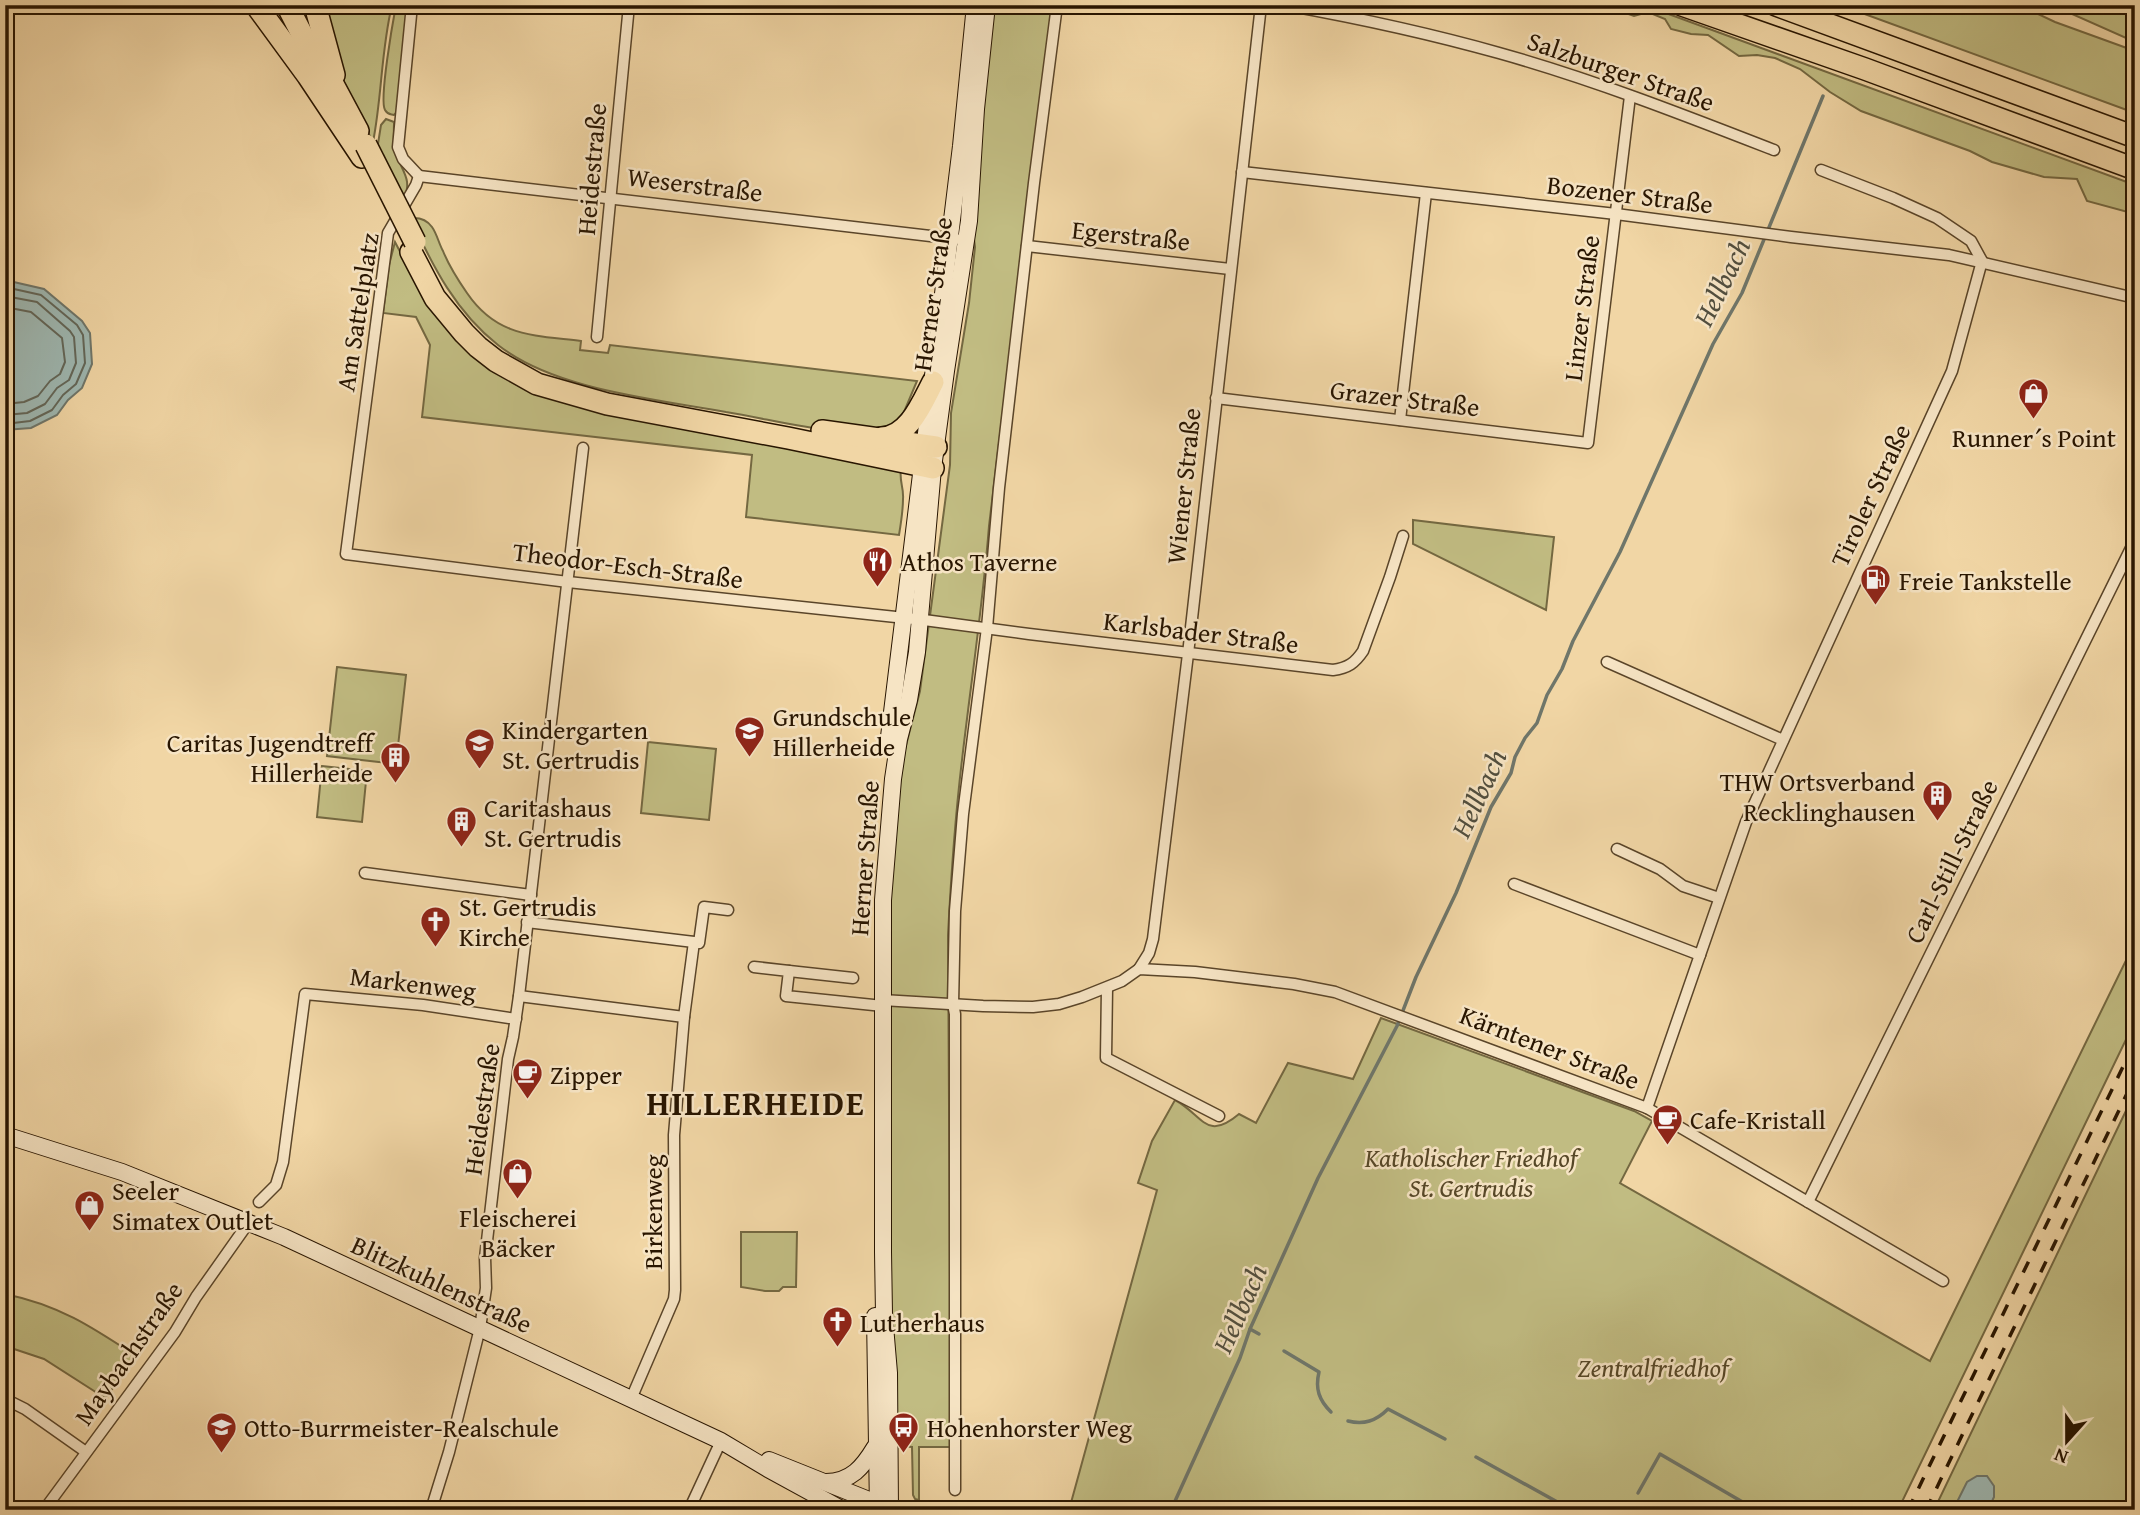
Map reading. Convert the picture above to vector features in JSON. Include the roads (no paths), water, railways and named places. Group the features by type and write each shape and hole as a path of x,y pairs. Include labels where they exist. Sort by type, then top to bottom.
{"highway":[{"path":"256,5 364,151"},
{"path":"287,5 364,151"},
{"path":"292,5 346,109 364,151 413,247 435,299 464,333 496,361 537,384 607,404 788,438 929,456"},
{"path":"315,5 324,43 346,109"},
{"path":"1682,5 1865,69 2135,169"},
{"path":"1776,5 2135,137"},
{"path":"413,247 467,323 493,346 533,370 587,390 614,396 865,438 929,456"},
{"path":"865,438 889,438 898,433 916,415 933,382"}],"main road":[{"name":"Herner Straße","path":"884,1508 889,1373 884,1314 877,849 885,764 913,619 929,456 933,382 975,5"},
{"name":"Herner Straße","path":"929,456 946,371 969,221 976,109 987,5"},
{"name":"Herner Straße","path":"880,1004 875,1447 884,1508"},
{"name":"Blitzkuhlenstraße","path":"5,1135 122,1172 284,1237 721,1441 843,1510"},
{"path":"721,1441 884,1508"},
{"path":"825,1482 847,1479 861,1468 875,1447"}],"street":[{"path":"412,5 398,147 402,159 419,176"},
{"name":"Heidestraße","path":"597,337 629,5"},
{"path":"955,1490 955,911 962,814 987,628 999,488 1057,5"},
{"name":"Wiener Straße","path":"1139,968 1149,953 1153,939 1261,5"},
{"name":"Salzburger Straße","path":"1286,5 1379,23 1502,54 1630,96 1774,150"},
{"name":"Linzer Straße","path":"1588,443 1630,96"},
{"path":"1821,170 1937,218 1971,241 1982,261"},
{"name":"Bozener Straße","path":"1242,173 1616,214 1949,255 2135,298"},
{"name":"Weserstraße","path":"419,176 966,239"},
{"name":"Am Sattelplatz","path":"346,554 388,233 419,176"},
{"path":"1400,420 1426,193"},
{"name":"Egerstraße","path":"1027,246 1230,269"},
{"name":"Tiroler Straße","path":"1647,1108 1746,822 1952,371 1982,261"},
{"name":"Grazer Straße","path":"1216,398 1588,443"},
{"name":"Heidestraße","path":"430,1510 449,1452 480,1328 486,1288 485,1258 508,1059 519,996 583,448"},
{"name":"Karlsbader Straße","path":"913,619 1188,654 1333,670 1345,668 1356,662 1363,650 1403,536"},
{"name":"Carl-Still-Straße","path":"1808,1202 2135,540"},
{"name":"Theodor-Esch-Straße","path":"346,554 568,582 913,619"},
{"path":"1607,662 1783,740"},
{"path":"1617,849 1660,869 1683,886 1720,898"},
{"path":"365,873 531,895"},
{"path":"1514,884 1700,955"},
{"name":"Birkenweg","path":"631,1399 674,1299 674,1135 684,1017 694,942 699,943 704,907 728,910"},
{"path":"527,922 694,942"},
{"path":"754,967 853,978"},
{"path":"789,971 786,996 880,1004 1033,1007 1059,1004 1107,988 1139,968"},
{"name":"Kärntener Straße","path":"1139,968 1294,984 1335,992 1647,1108 1943,1281"},
{"path":"1107,988 1106,1058 1219,1115"},
{"name":"Markenweg","path":"259,1202 276,1185 284,1162 305,994 516,1019"},
{"path":"519,996 684,1017"},
{"name":"Maybachstraße","path":"44,1510 175,1332 196,1297 249,1222"},
{"path":"5,1399 25,1409 86,1452"},
{"path":"689,1510 721,1441"}],"water":[{"path":"5,280 44,289 82,321 90,333 92,364 82,388 68,400 57,415 31,428 5,430"},
{"path":"1977,1476 1987,1476 1994,1486 1994,1497 1988,1510 1953,1510 1967,1482"}],"waterway":[{"name":"Hellbach","path":"1171,1510 1318,1178 1397,1026 1491,807 1511,773 1515,757 1525,738 1537,723 1573,641 1620,552 1713,344 1742,293 1823,96"},
{"path":"1250,1329 1259,1334"},
{"path":"1284,1351 1319,1372 1319,1394 1331,1412"},
{"path":"1348,1421 1370,1421 1388,1409 1445,1439"},
{"path":"1638,1493 1660,1454 1746,1504"},
{"path":"1476,1457 1570,1509"}],"railway":[{"path":"1908,1510 2135,1042"},
{"path":"1926,1510 2135,1077"}],"place":[{"name":"Runner´s Point","path":"2034,421"},
{"name":"Athos Taverne","path":"878,588"},
{"name":"Freie Tankstelle","path":"1876,607"},
{"name":"Grundschule Hillerheide","path":"750,758"},
{"name":"Kindergarten St. Gertrudis","path":"479,771"},
{"name":"Caritas Jugendtreff Hillerheide","path":"396,784"},
{"name":"THW Ortsverband Recklinghausen","path":"1938,823"},
{"name":"Caritashaus St. Gertrudis","path":"461,849"},
{"name":"St. Gertrudis Kirche","path":"436,948"},
{"name":"Zipper","path":"527,1101"},
{"name":"Cafe-Kristall","path":"1667,1146"},
{"name":"Fleischerei Bäcker","path":"518,1201"},
{"name":"Seeler Simatex Outlet","path":"89,1232"},
{"name":"Lutherhaus","path":"837,1349"},
{"name":"Otto-Burrmeister-Realschule","path":"221,1454"},
{"name":"Hohenhorster Weg","path":"904,1454"}],"district":[{"name":"HILLERHEIDE","path":"756,1103"}],"park label":[{"name":"Katholischer Friedhof St. Gertrudis","path":"1471,1172"},
{"name":"Zentralfriedhof","path":"1653,1367"}]}
